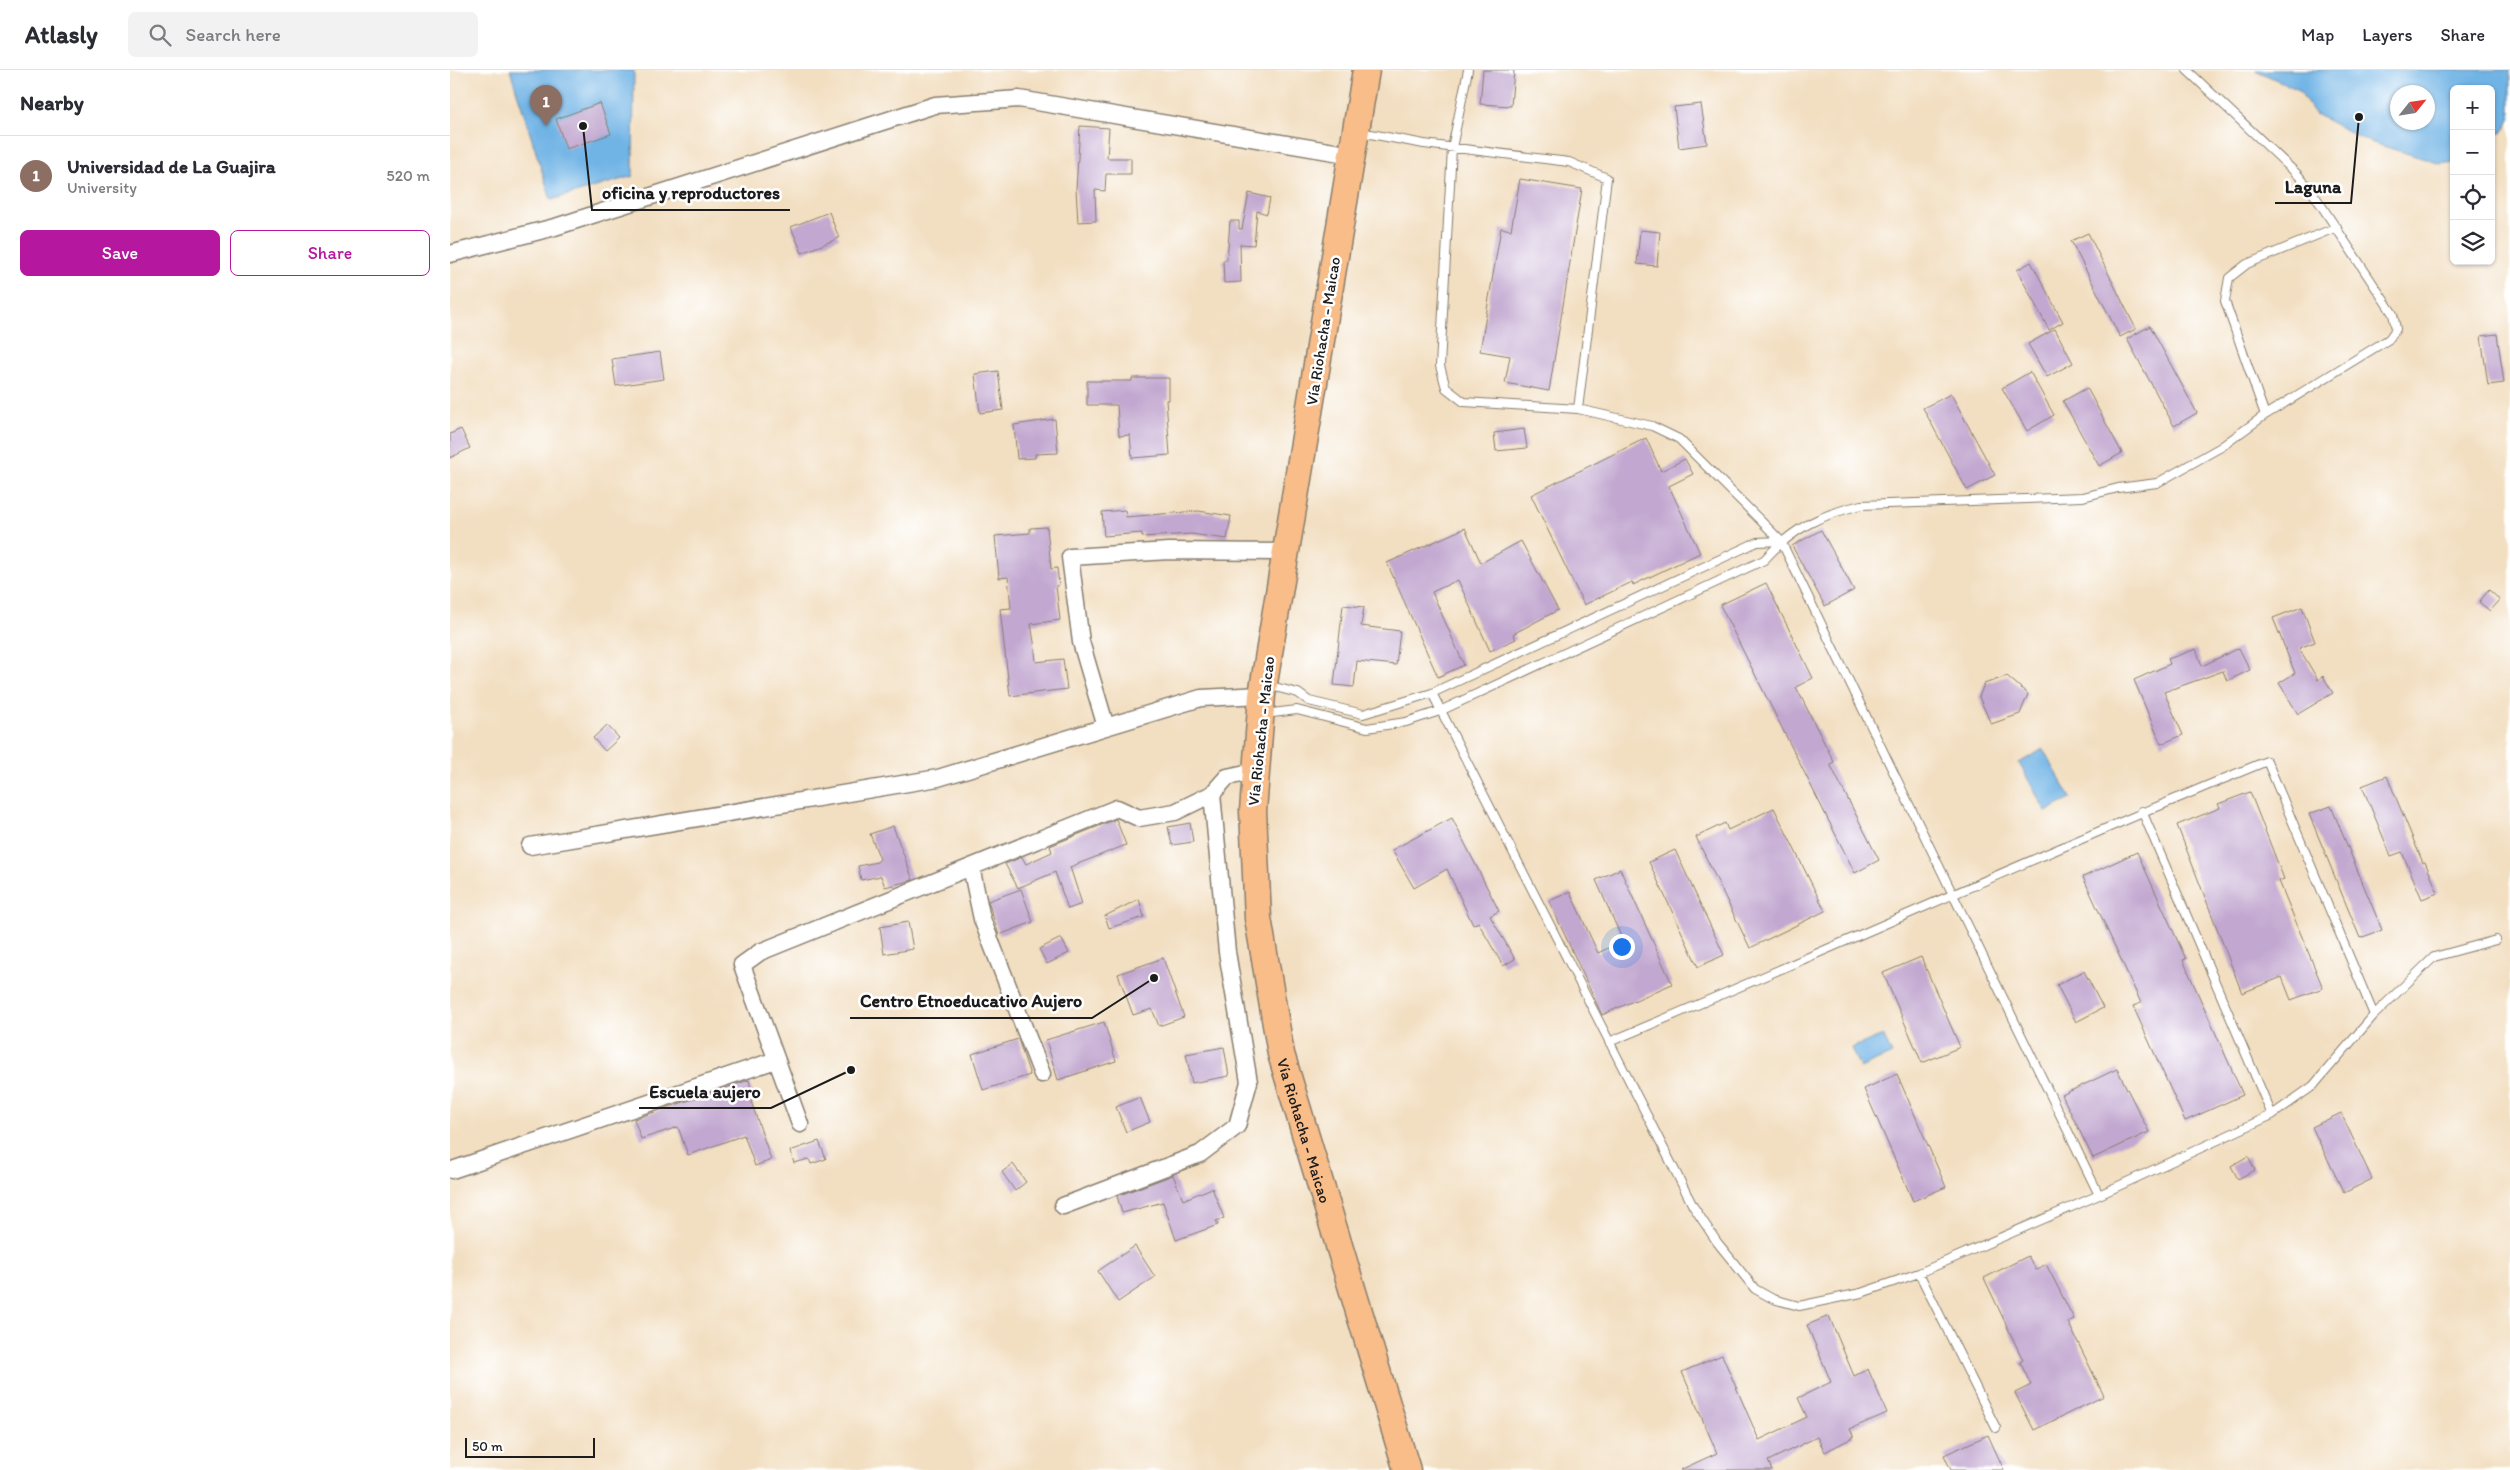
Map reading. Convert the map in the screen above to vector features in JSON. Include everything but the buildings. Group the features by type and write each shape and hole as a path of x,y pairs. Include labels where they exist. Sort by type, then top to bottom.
{"highway":[{"name":"Vía Riohacha - Maicao","path":"1366,70 1294,512 1284,552 1262,698 1253,811 1258,918 1281,1054 1403,1468"}],"street":[{"path":"450,254 555,227 935,105 1019,99 1354,143"},
{"path":"1106,727 1081,642 1070,557 1169,551 1284,552"},
{"path":"530,846 938,778 1201,698 1262,698"},
{"path":"800,1124 742,965 760,952 1117,808 1139,818 1175,812 1212,794 1227,777 1255,771"},
{"path":"1063,1206 1200,1154 1236,1126 1249,1082 1227,952 1212,794"},
{"path":"971,867 982,919 1042,1074"},
{"path":"452,1170 776,1060"}],"lane":[{"path":"1468,70 1452,148 1440,366 1446,388 1464,402 1578,409 1652,426 1679,439 1781,541 2099,1195"},
{"path":"1262,698 1297,710 1367,728 1406,722 1440,711 1764,560 1781,541 1794,531 1833,512 1861,505 2083,497 2118,488 2157,483 2221,447 2265,415 2389,339 2396,329 2392,314 2337,227 2298,175 2187,70"},
{"path":"1354,143 1452,148 1569,162 1608,178 1578,409"},
{"path":"2265,415 2225,301 2229,278 2247,264 2337,227"},
{"path":"1262,698 1298,693 1309,701 1363,714 1432,693 1757,542 1781,541"},
{"path":"1297,710 1298,693"},
{"path":"1432,693 1693,1206 1717,1242 1755,1289 1773,1299 1799,1306 1862,1293 1919,1273 2099,1195 2272,1115 2313,1086 2374,1015 2434,957 2496,940"},
{"path":"1609,1042 1772,974 2142,812 2266,761 2374,1015"},
{"path":"2142,812 2272,1115"},
{"path":"1919,1273 1996,1428"}],"water":[{"path":"510,70 634,70 633,176 551,200"},
{"path":"2255,70 2510,70 2510,120 2505,129 2495,138 2495,85 2450,85 2450,163 2441,164 2367,141 2315,114 2299,90"},
{"path":"2043,749 2071,798 2046,812 2019,763"},
{"path":"1883,1035 1892,1054 1860,1068 1851,1048"}],"place":[{"name":"Laguna","path":"2359,117"},
{"name":"Universidad de La Guajira","path":"546,126"},
{"name":"oficina y reproductores","path":"583,126"},
{"name":"Centro Etnoeducativo Aujero","path":"1154,978"},
{"name":"Escuela aujero","path":"851,1070"}]}
